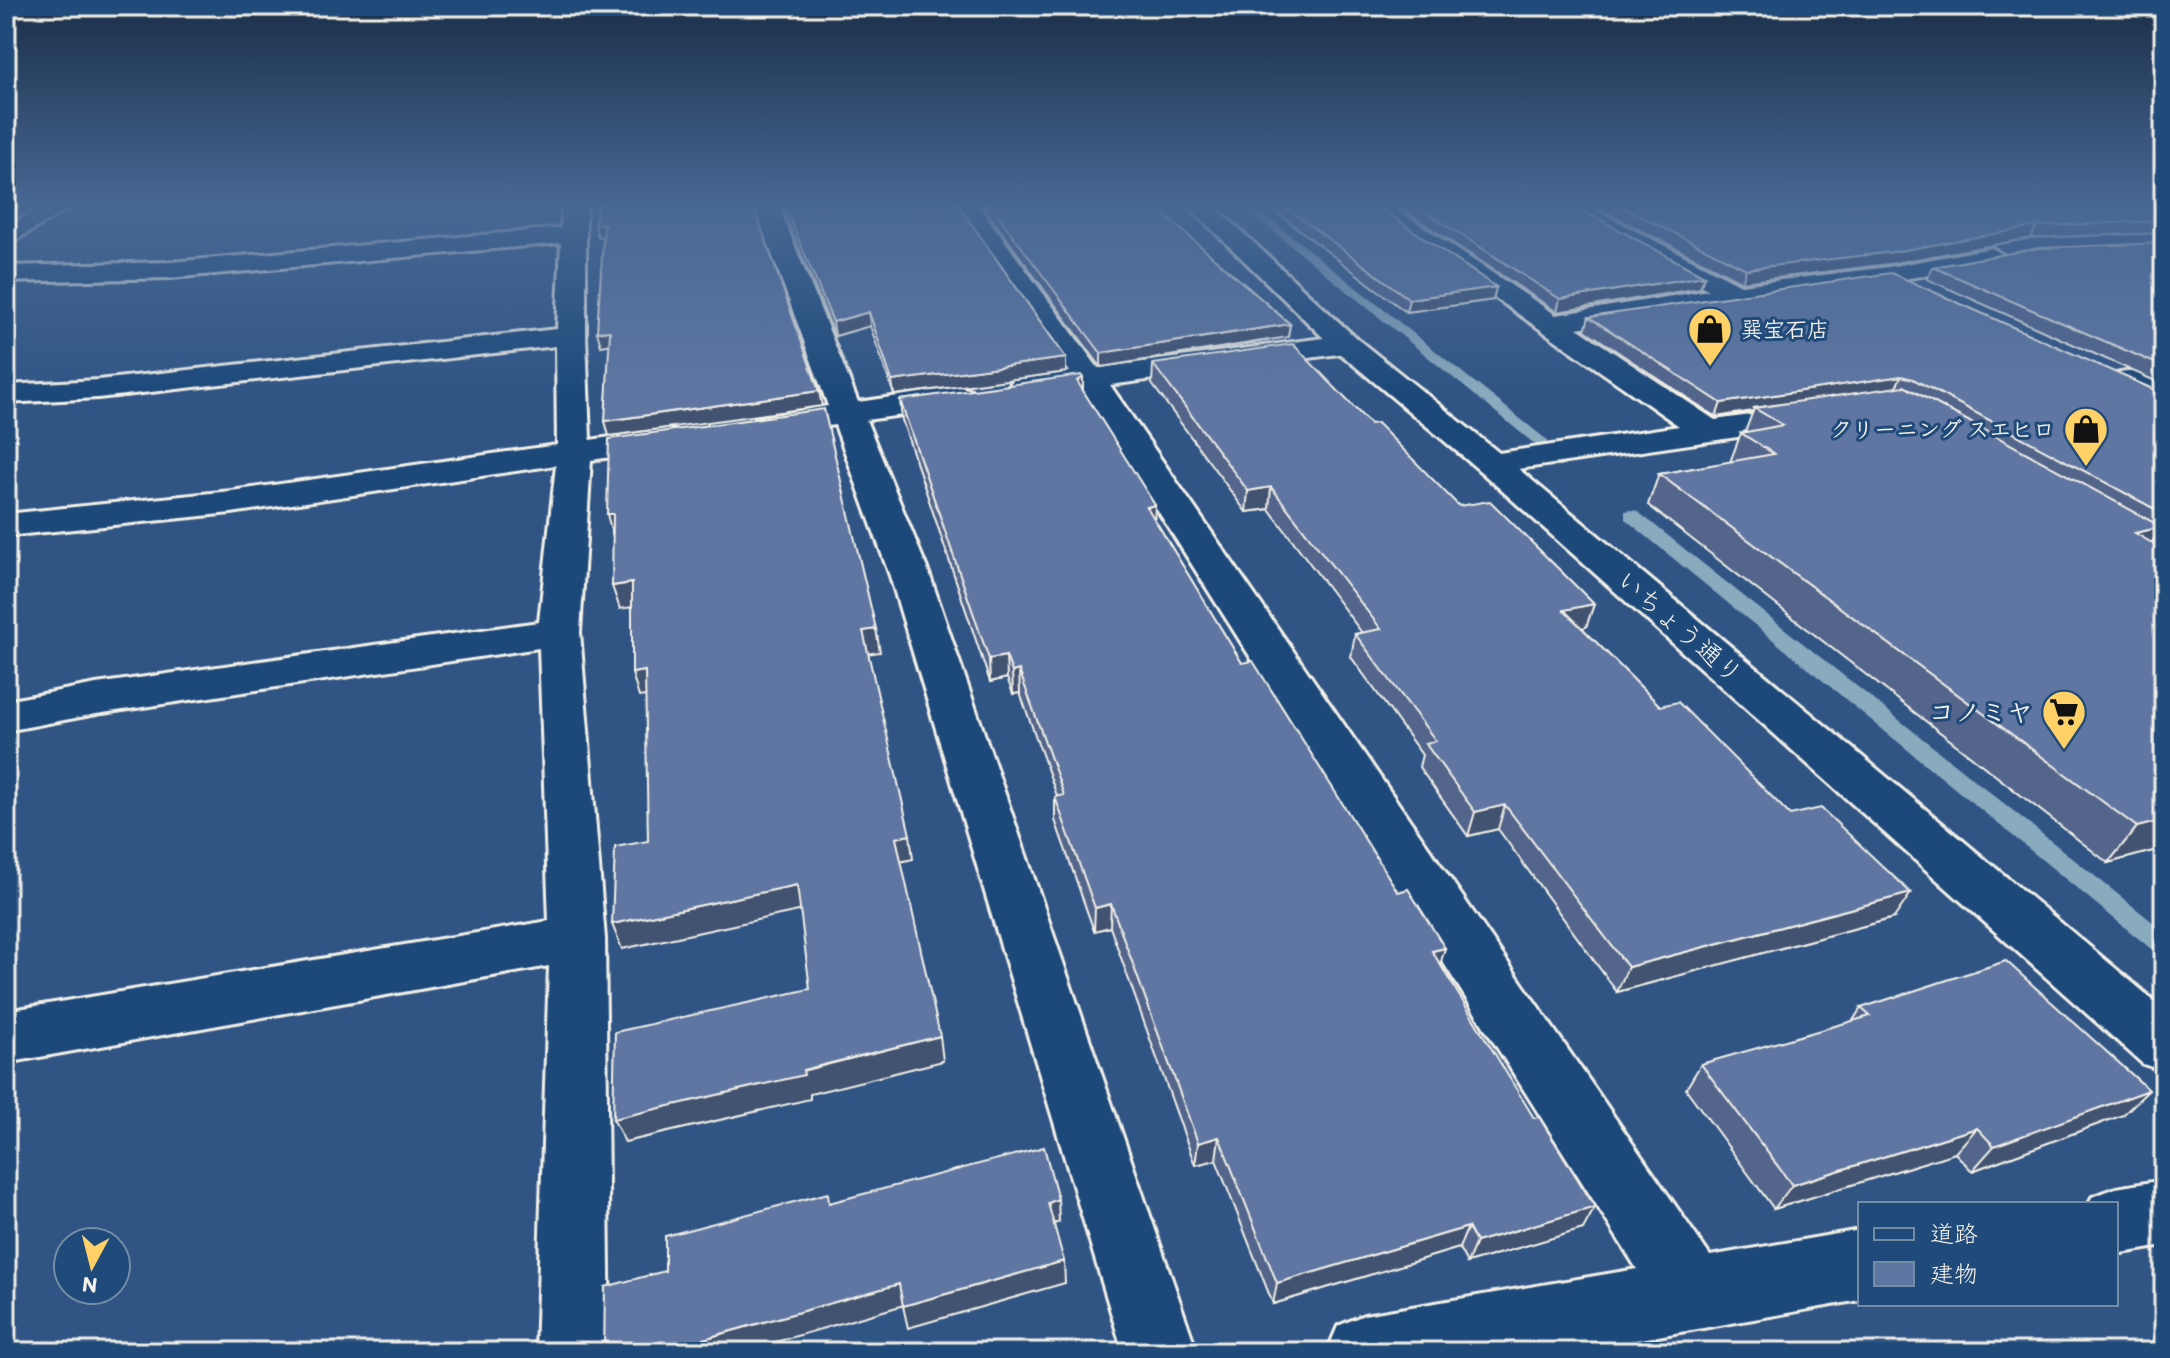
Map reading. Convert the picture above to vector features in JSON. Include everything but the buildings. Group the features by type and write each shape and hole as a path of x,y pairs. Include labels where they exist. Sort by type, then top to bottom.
{"street":[{"path":"6,274 183,268"},
{"path":"573,268 574,452 559,632 577,939 573,1352"},
{"path":"789,268 910,576 1160,1352"},
{"path":"1011,268 1090,378 1694,1294"},
{"name":"いちょう通り","path":"1266,268 1346,344 1491,463 2164,1045"},
{"path":"1468,268 1709,431"},
{"path":"1689,268 1737,294"},
{"path":"1551,324 1926,268"},
{"path":"1889,275 1931,294"},
{"path":"6,394 98,389 571,336"},
{"path":"741,429 1346,344"},
{"path":"2164,381 2112,375 2164,400"},
{"path":"1491,463 1833,412"},
{"path":"6,525 231,502 696,435"},
{"path":"6,716 96,699 559,632"},
{"path":"6,1037 577,939"},
{"path":"2118,1221 2164,1213"},
{"path":"1364,1352 1858,1265"}],"waterway":[{"path":"1325,268 1542,443"},
{"path":"1631,515 2164,945"}],"place":[{"name":"巽宝石店","path":"1710,368"},
{"name":"クリーニング スエヒロ","path":"2086,468"},
{"name":"コノミヤ","path":"2064,751"}]}
